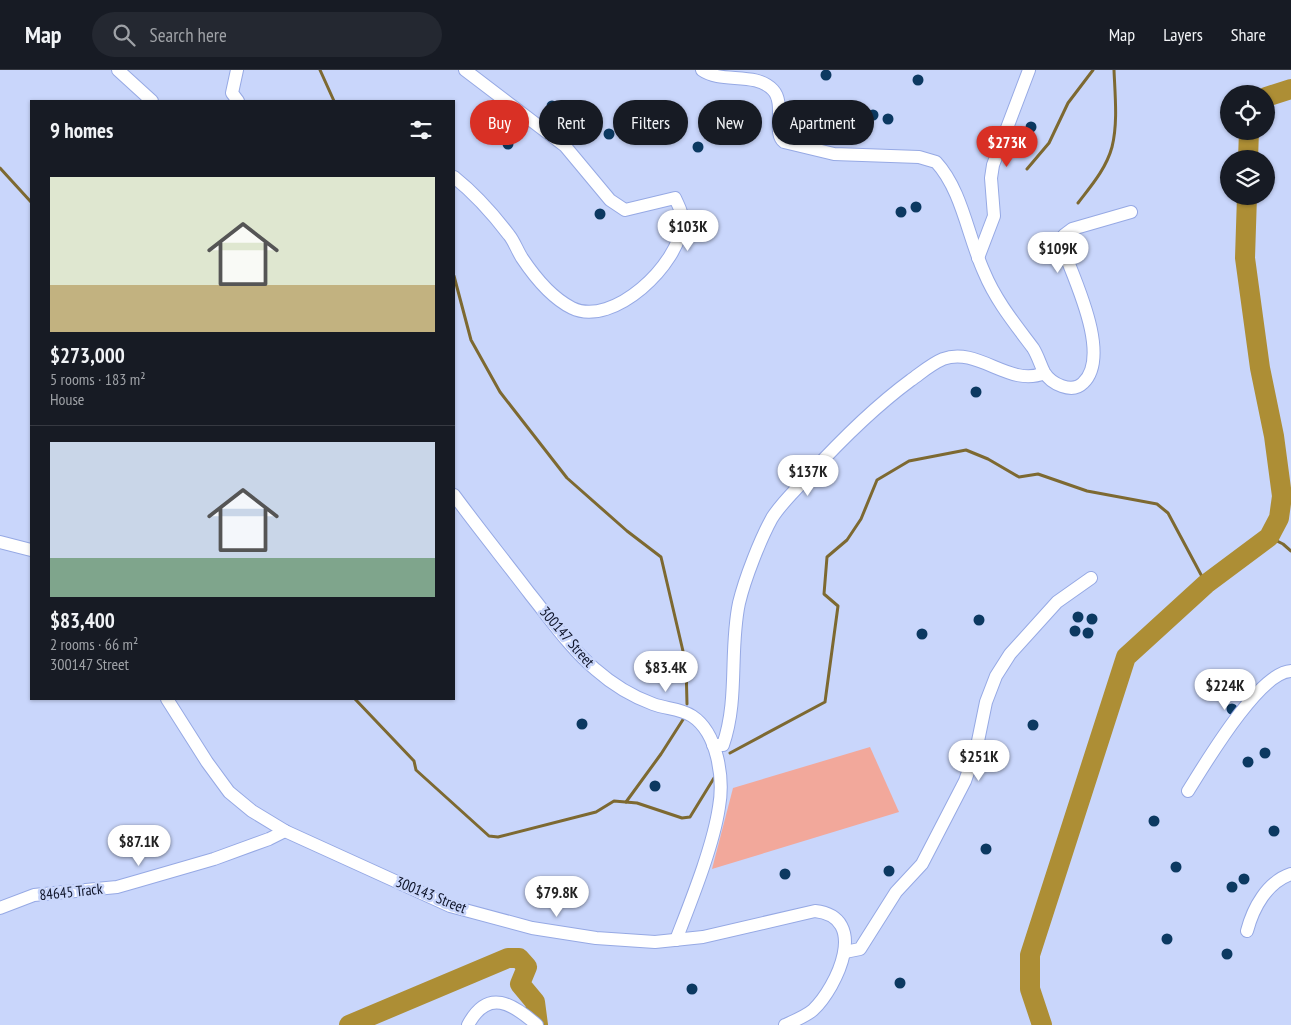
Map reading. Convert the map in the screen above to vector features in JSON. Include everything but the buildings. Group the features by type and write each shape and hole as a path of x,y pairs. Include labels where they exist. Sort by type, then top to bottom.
{"street":[{"path":"118,70 151,100"},
{"path":"232,98 237,70"},
{"path":"455,178 488,210 510,236 522,258 555,297 582,312 591,313 612,308 645,285 662,269 679,240 682,215 675,198 626,210 618,206 610,200 565,146 465,70"},
{"path":"702,70 714,76 736,77 770,88 778,98 780,136 784,142 834,154 919,157 936,162 953,187 978,258 1004,311 1033,349 1044,373 1062,386 1074,388 1086,380 1092,360 1093,338 1065,254 1062,242 1064,235 1072,229 1130,212"},
{"path":"978,258 993,221 994,208 990,178 993,165 1029,70"},
{"path":"712,746 723,745 727,734 732,700 734,631 739,600 772,519 783,504 843,437 885,399 938,361 956,356 1025,377 1036,377 1044,373"},
{"name":"300147 Street","path":"455,496 560,633 586,662 606,679 630,694 654,705 680,710 695,718 709,735 721,780 719,807 707,852 676,940"},
{"path":"0,542 30,550"},
{"path":"845,952 860,949 896,892 922,864 965,781 977,746 986,702 996,676 1010,654 1057,602 1091,578"},
{"path":"1188,791 1238,715 1279,673 1291,671"},
{"name":"300143 Street","path":"168,700 207,762 229,792 252,811 285,831 450,906 532,928 596,938 654,942 703,937 815,911 828,914 841,926 845,939 845,952 841,969 828,994 812,1011 785,1025"},
{"name":"84645 Track","path":"0,908 34,895 117,887 214,859 269,840 285,831"},
{"path":"1247,931 1250,919 1268,889 1291,874"},
{"path":"468,1025 473,1016 483,1007 502,1002 511,1004 537,1025"}],"shaded area":[{"path":"870,747 899,812 712,869 733,788"}],"waterway":[{"path":"320,70 334,100"},
{"path":"1027,169 1049,143 1068,103 1093,70"},
{"path":"1078,203 1102,170 1112,147 1116,119 1114,70"},
{"path":"1275,94 1291,89"},
{"path":"1248,150 1249,140"},
{"path":"0,168 30,201"},
{"path":"1042,1025 1030,989 1030,955 1126,657 1206,584 1269,537 1279,518 1282,496 1274,436 1260,368 1245,258 1247,205"},
{"path":"455,280 471,340 500,392 567,478 627,531 661,557 686,664 687,704"},
{"path":"730,753 825,702 838,606 824,594 827,557 847,540 861,519 877,480 909,461 966,450 988,459 1019,477 1038,474 1087,491 1157,504 1168,513 1206,584"},
{"path":"1269,537 1283,544 1291,551"},
{"path":"356,700 414,761 416,770 489,836 498,837 596,812 614,801 637,803 682,818 690,817 714,778"},
{"path":"626,802 661,754 684,718"},
{"path":"349,1025 508,958 519,958 527,967 520,984 535,1002 538,1025"}]}
